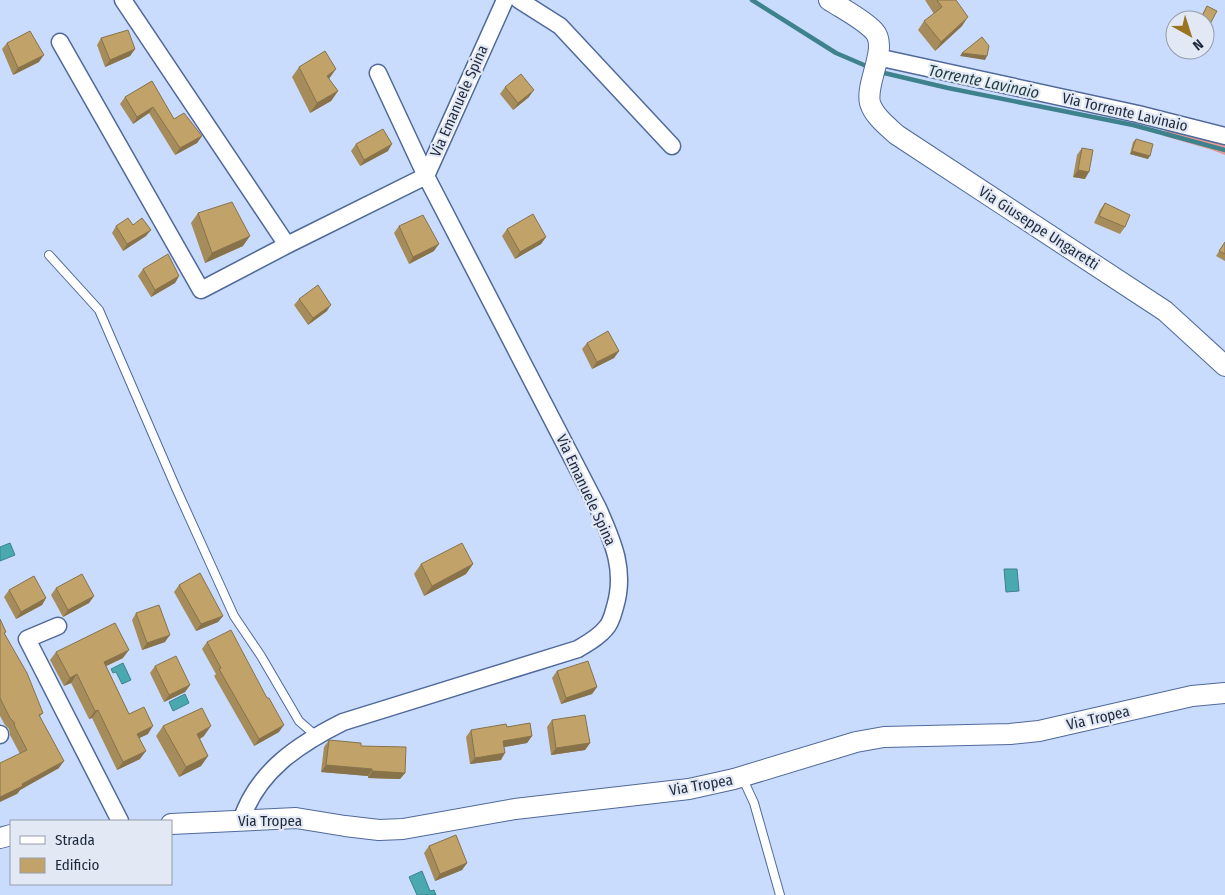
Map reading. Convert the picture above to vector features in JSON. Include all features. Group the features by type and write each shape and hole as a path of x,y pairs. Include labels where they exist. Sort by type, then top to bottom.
{"street":[{"path":"123,0 287,245"},
{"name":"Via Emanuele Spina","path":"241,821 245,808 259,784 280,761 315,736 343,722 578,649 607,628 619,592 620,570 612,540 598,508 426,176 504,0"},
{"path":"519,0 560,26 672,146"},
{"name":"Via Giuseppe Ungaretti","path":"829,0 875,32 879,44 870,101 876,114 885,125 897,135 1165,311 1225,366"},
{"path":"60,42 201,290 426,176 378,73"},
{"name":"Via Torrente Lavinaio","path":"877,59 1138,114 1225,136"},
{"path":"58,626 27,640 119,820"},
{"name":"Via Tropea","path":"172,824 296,818 380,830 403,829 516,810 689,788 742,777 856,742 884,737 1010,734 1038,731 1192,696 1225,693"}],"lane":[{"path":"49,255 99,310 234,616 261,656 299,721 315,736"},
{"path":"742,777 754,803 780,895"}],"shaded area":[{"path":"1167,128 1225,142 1225,155 1164,136"},
{"path":"10,543 15,555 0,561 0,547"},
{"path":"1004,569 1017,569 1019,591 1006,592"},
{"path":"123,663 131,680 122,684 116,672 113,673 111,669"},
{"path":"185,694 189,703 173,711 169,702"},
{"path":"422,871 430,891 434,890 436,895 417,895 409,877"}],"building":[{"path":"937,0 956,0 968,17 941,42 924,21 942,7"},
{"path":"1207,6 1215,10 1205,10"},
{"path":"128,30 135,49 110,60 101,38"},
{"path":"30,31 44,55 18,68 7,43"},
{"path":"982,37 989,46 987,56 962,53"},
{"path":"325,51 336,69 327,76 338,91 317,103 299,67"},
{"path":"521,74 534,90 518,103 505,87"},
{"path":"152,81 174,119 184,113 202,136 180,148 153,107 137,117 125,97"},
{"path":"383,129 392,144 364,160 356,144"},
{"path":"1136,139 1153,144 1150,156 1132,151"},
{"path":"1082,148 1093,150 1089,172 1078,170"},
{"path":"232,202 250,236 212,253 198,213"},
{"path":"1105,203 1130,215 1125,227 1099,216"},
{"path":"533,214 546,237 520,252 507,229"},
{"path":"423,215 439,244 413,257 399,226"},
{"path":"128,218 133,225 142,218 151,230 127,244 116,226"},
{"path":"1225,242 1225,254 1219,251"},
{"path":"168,254 179,276 155,290 143,269"},
{"path":"318,285 331,305 313,318 299,299"},
{"path":"608,331 619,351 597,362 587,343"},
{"path":"462,543 473,564 432,586 421,564"},
{"path":"200,573 223,616 201,624 179,585"},
{"path":"82,574 94,596 68,610 56,588"},
{"path":"34,576 46,598 21,612 9,590"},
{"path":"159,605 170,635 147,643 136,613"},
{"path":"0,619 6,632 4,633 27,673 43,713 39,715 64,761 22,784 23,786 0,797 0,763 27,750 0,698"},
{"path":"115,623 129,650 104,662 129,714 144,707 153,726 137,734 146,751 123,762 98,710 95,711 77,674 70,678 56,652"},
{"path":"231,630 267,698 269,698 284,725 259,739 219,669 221,668 207,642"},
{"path":"176,656 190,685 169,695 155,666"},
{"path":"588,661 597,687 566,698 557,671"},
{"path":"202,708 211,726 197,734 208,756 186,767 163,726"},
{"path":"585,715 590,743 556,748 552,720"},
{"path":"530,723 532,736 503,741 505,753 475,758 471,730 506,724 507,727"},
{"path":"329,740 361,743 361,746 406,747 405,773 326,765"},
{"path":"456,835 467,863 440,874 429,846"}],"waterway":[{"name":"Torrente Lavinaio","path":"752,0 836,53 871,68"},
{"name":"Torrente Lavinaio","path":"880,72 948,88 1133,125 1225,150"}]}
